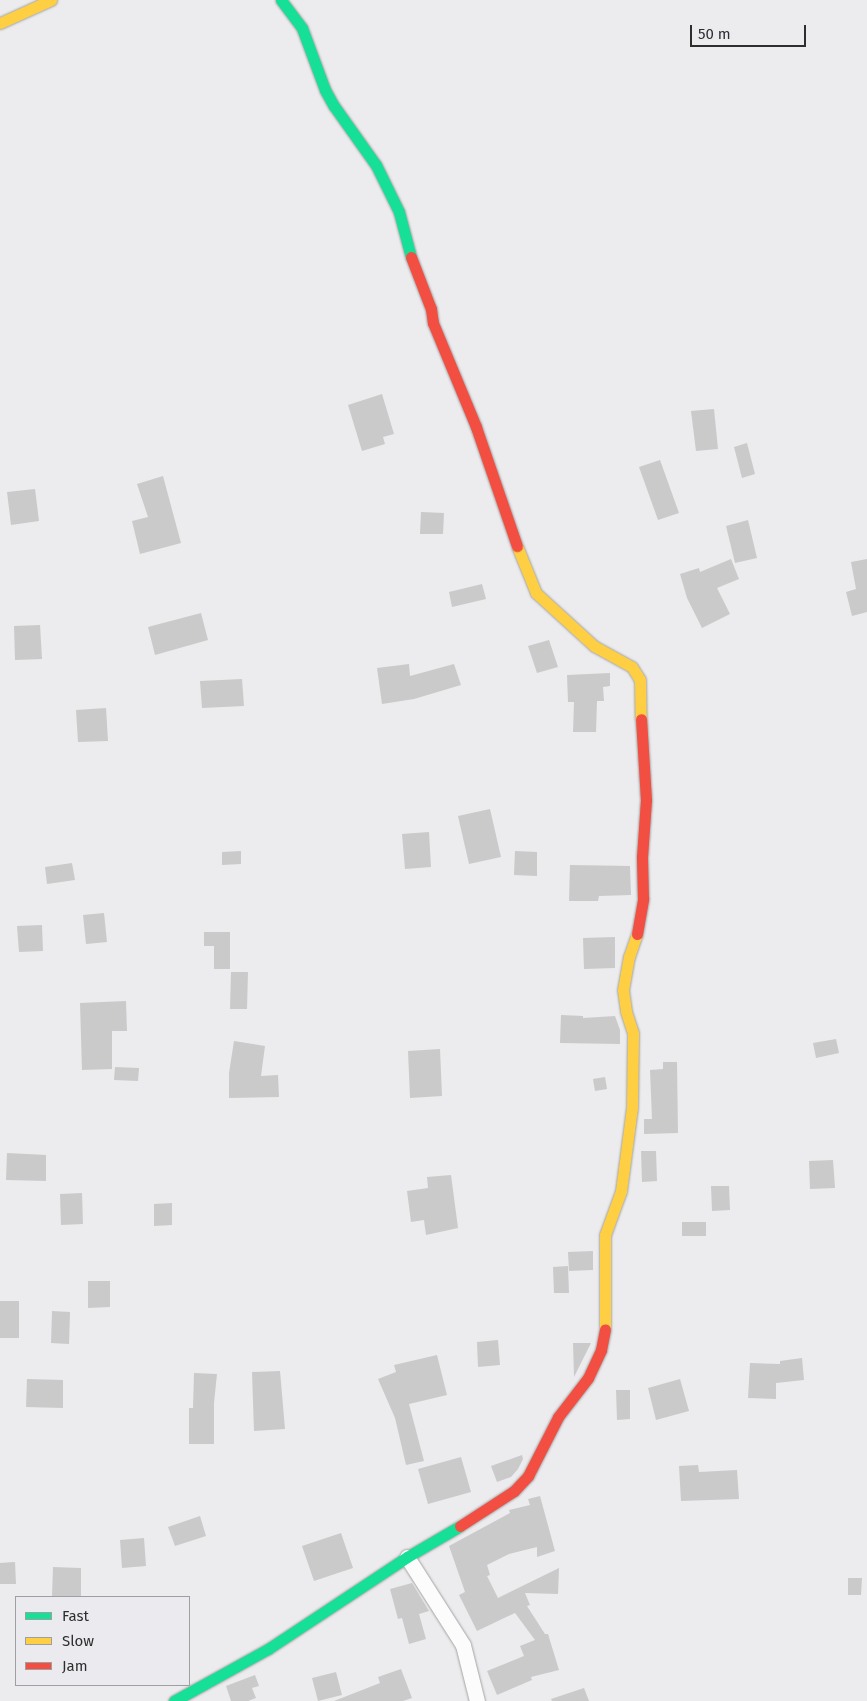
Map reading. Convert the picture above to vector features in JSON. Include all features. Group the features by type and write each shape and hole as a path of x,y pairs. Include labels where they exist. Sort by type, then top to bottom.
{"street":[{"path":"0,23 51,0"},
{"path":"174,1701 268,1649 407,1557 482,1513 514,1491 528,1476 558,1418 588,1378 605,1336 605,1235 620,1191 632,1108 633,1033 626,1011 623,990 629,957 636,940 643,899 642,858 646,800 641,746 640,680 632,668 594,646 536,593 510,528 476,427 433,323 431,309 416,273 405,229 395,203 376,166 325,90 302,28 280,0"},
{"path":"407,1557 464,1645 477,1701"}],"building":[{"path":"382,394 394,434 383,437 385,444 362,451 348,405"},
{"path":"714,409 718,449 696,451 691,411"},
{"path":"747,443 755,474 742,478 734,447"},
{"path":"660,460 679,513 658,520 639,467"},
{"path":"163,476 181,543 140,554 132,521 148,517 137,484"},
{"path":"35,489 39,521 11,525 7,492"},
{"path":"421,512 444,513 443,534 420,534"},
{"path":"748,520 757,558 735,563 726,526"},
{"path":"731,559 739,579 717,588 730,614 702,628 687,598 680,574 699,568 700,572"},
{"path":"867,559 867,612 852,616 846,592 856,589 851,562"},
{"path":"482,584 486,599 452,607 449,592"},
{"path":"201,613 208,640 155,655 148,627"},
{"path":"40,625 42,659 15,660 14,626"},
{"path":"549,640 558,667 537,673 528,646"},
{"path":"409,664 410,676 454,664 461,685 414,699 382,704 377,668"},
{"path":"610,673 610,686 603,687 604,701 597,701 596,732 573,732 574,702 568,702 567,675"},
{"path":"242,679 244,706 202,708 200,681"},
{"path":"106,708 108,741 78,742 76,710"},
{"path":"490,809 501,857 469,864 458,816"},
{"path":"429,832 431,867 405,869 402,834"},
{"path":"241,851 241,864 222,865 222,852"},
{"path":"515,851 537,852 537,876 514,875"},
{"path":"72,863 75,880 47,884 45,867"},
{"path":"570,865 630,866 631,895 599,896 598,901 569,901"},
{"path":"104,913 107,942 86,944 83,915"},
{"path":"42,925 43,951 19,952 17,926"},
{"path":"204,932 230,932 230,969 214,969 214,946 204,946"},
{"path":"615,937 615,968 584,969 583,938"},
{"path":"231,972 248,972 247,1009 230,1009"},
{"path":"126,1001 127,1031 112,1031 112,1069 82,1070 80,1003"},
{"path":"561,1015 583,1016 583,1018 615,1016 620,1030 620,1044 560,1043"},
{"path":"836,1039 839,1053 816,1058 813,1043"},
{"path":"234,1041 265,1046 261,1076 278,1075 279,1097 229,1098 229,1073"},
{"path":"440,1049 442,1096 410,1098 408,1051"},
{"path":"663,1062 677,1062 678,1133 644,1134 644,1119 652,1119 650,1070 663,1069"},
{"path":"115,1067 139,1068 138,1081 114,1080"},
{"path":"605,1077 607,1089 595,1091 593,1079"},
{"path":"641,1151 656,1151 657,1181 642,1182"},
{"path":"7,1153 46,1155 46,1181 6,1180"},
{"path":"833,1160 835,1188 810,1189 809,1161"},
{"path":"451,1175 458,1228 426,1235 424,1220 411,1222 407,1191 428,1188 427,1177"},
{"path":"711,1186 729,1186 730,1210 712,1211"},
{"path":"82,1193 83,1224 61,1225 60,1194"},
{"path":"172,1203 172,1225 154,1226 154,1204"},
{"path":"682,1222 706,1222 706,1236 682,1236"},
{"path":"593,1251 593,1270 569,1271 568,1252"},
{"path":"568,1266 569,1293 554,1293 553,1267"},
{"path":"88,1281 110,1281 110,1307 88,1308"},
{"path":"0,1301 19,1301 19,1338 0,1338"},
{"path":"52,1311 70,1312 69,1344 51,1343"},
{"path":"498,1340 500,1365 478,1367 477,1342"},
{"path":"573,1343 591,1343 574,1377"},
{"path":"437,1355 447,1395 409,1404 424,1461 406,1465 395,1418 378,1379 396,1372 394,1365"},
{"path":"802,1358 804,1380 776,1383 776,1399 748,1398 750,1363 780,1364 780,1361"},
{"path":"280,1371 285,1429 254,1431 252,1372"},
{"path":"194,1373 217,1374 214,1403 214,1444 189,1444 189,1408 193,1408"},
{"path":"27,1379 63,1380 63,1408 26,1407"},
{"path":"680,1379 689,1411 656,1420 648,1388"},
{"path":"616,1390 630,1390 630,1419 617,1420"},
{"path":"522,1455 523,1459 518,1469 511,1477 497,1482 491,1466"},
{"path":"461,1457 471,1492 428,1504 418,1469"},
{"path":"698,1465 699,1472 737,1470 739,1499 681,1501 679,1466"},
{"path":"540,1496 555,1551 537,1557 537,1547 509,1554 487,1565 490,1575 487,1576 498,1598 559,1568 558,1594 525,1593 530,1605 527,1606 545,1634 548,1634 559,1670 531,1677 532,1680 497,1695 487,1671 524,1656 520,1646 535,1640 515,1613 477,1631 459,1595 465,1592 449,1546 510,1513 509,1510 530,1505 528,1499"},
{"path":"200,1516 206,1536 175,1546 168,1527"},
{"path":"341,1533 353,1568 314,1581 302,1546"},
{"path":"144,1538 146,1566 122,1568 120,1540"},
{"path":"15,1562 16,1584 0,1584 0,1563"},
{"path":"53,1567 81,1568 81,1596 52,1596"},
{"path":"848,1578 862,1578 861,1595 848,1595"},
{"path":"412,1583 429,1611 419,1614 426,1639 409,1644 402,1618 398,1619 390,1589"},
{"path":"401,1669 412,1698 403,1701 334,1701 380,1683 378,1677"},
{"path":"336,1672 342,1695 318,1701 312,1678"},
{"path":"255,1675 259,1686 252,1688 256,1698 248,1701 231,1701 226,1686"},
{"path":"584,1688 589,1701 552,1701 551,1699"}],"traffic: fast":[{"path":"281,0 302,28 325,90 334,106 376,165 399,212 411,257"},
{"path":"174,1701 268,1649 407,1557 460,1526"}],"traffic: slow":[{"path":"0,23 51,0"},
{"path":"517,546 536,593 594,646 632,667 640,680 641,719"},
{"path":"605,1329 605,1235 621,1191 632,1108 633,1033 626,1011 623,990 629,957 637,934"}],"traffic: jam":[{"path":"411,257 431,309 433,323 476,427 517,546"},
{"path":"637,934 643,899 642,857 646,800 641,719"},
{"path":"460,1526 514,1491 528,1476 558,1417 588,1378 601,1350 605,1329"}]}
